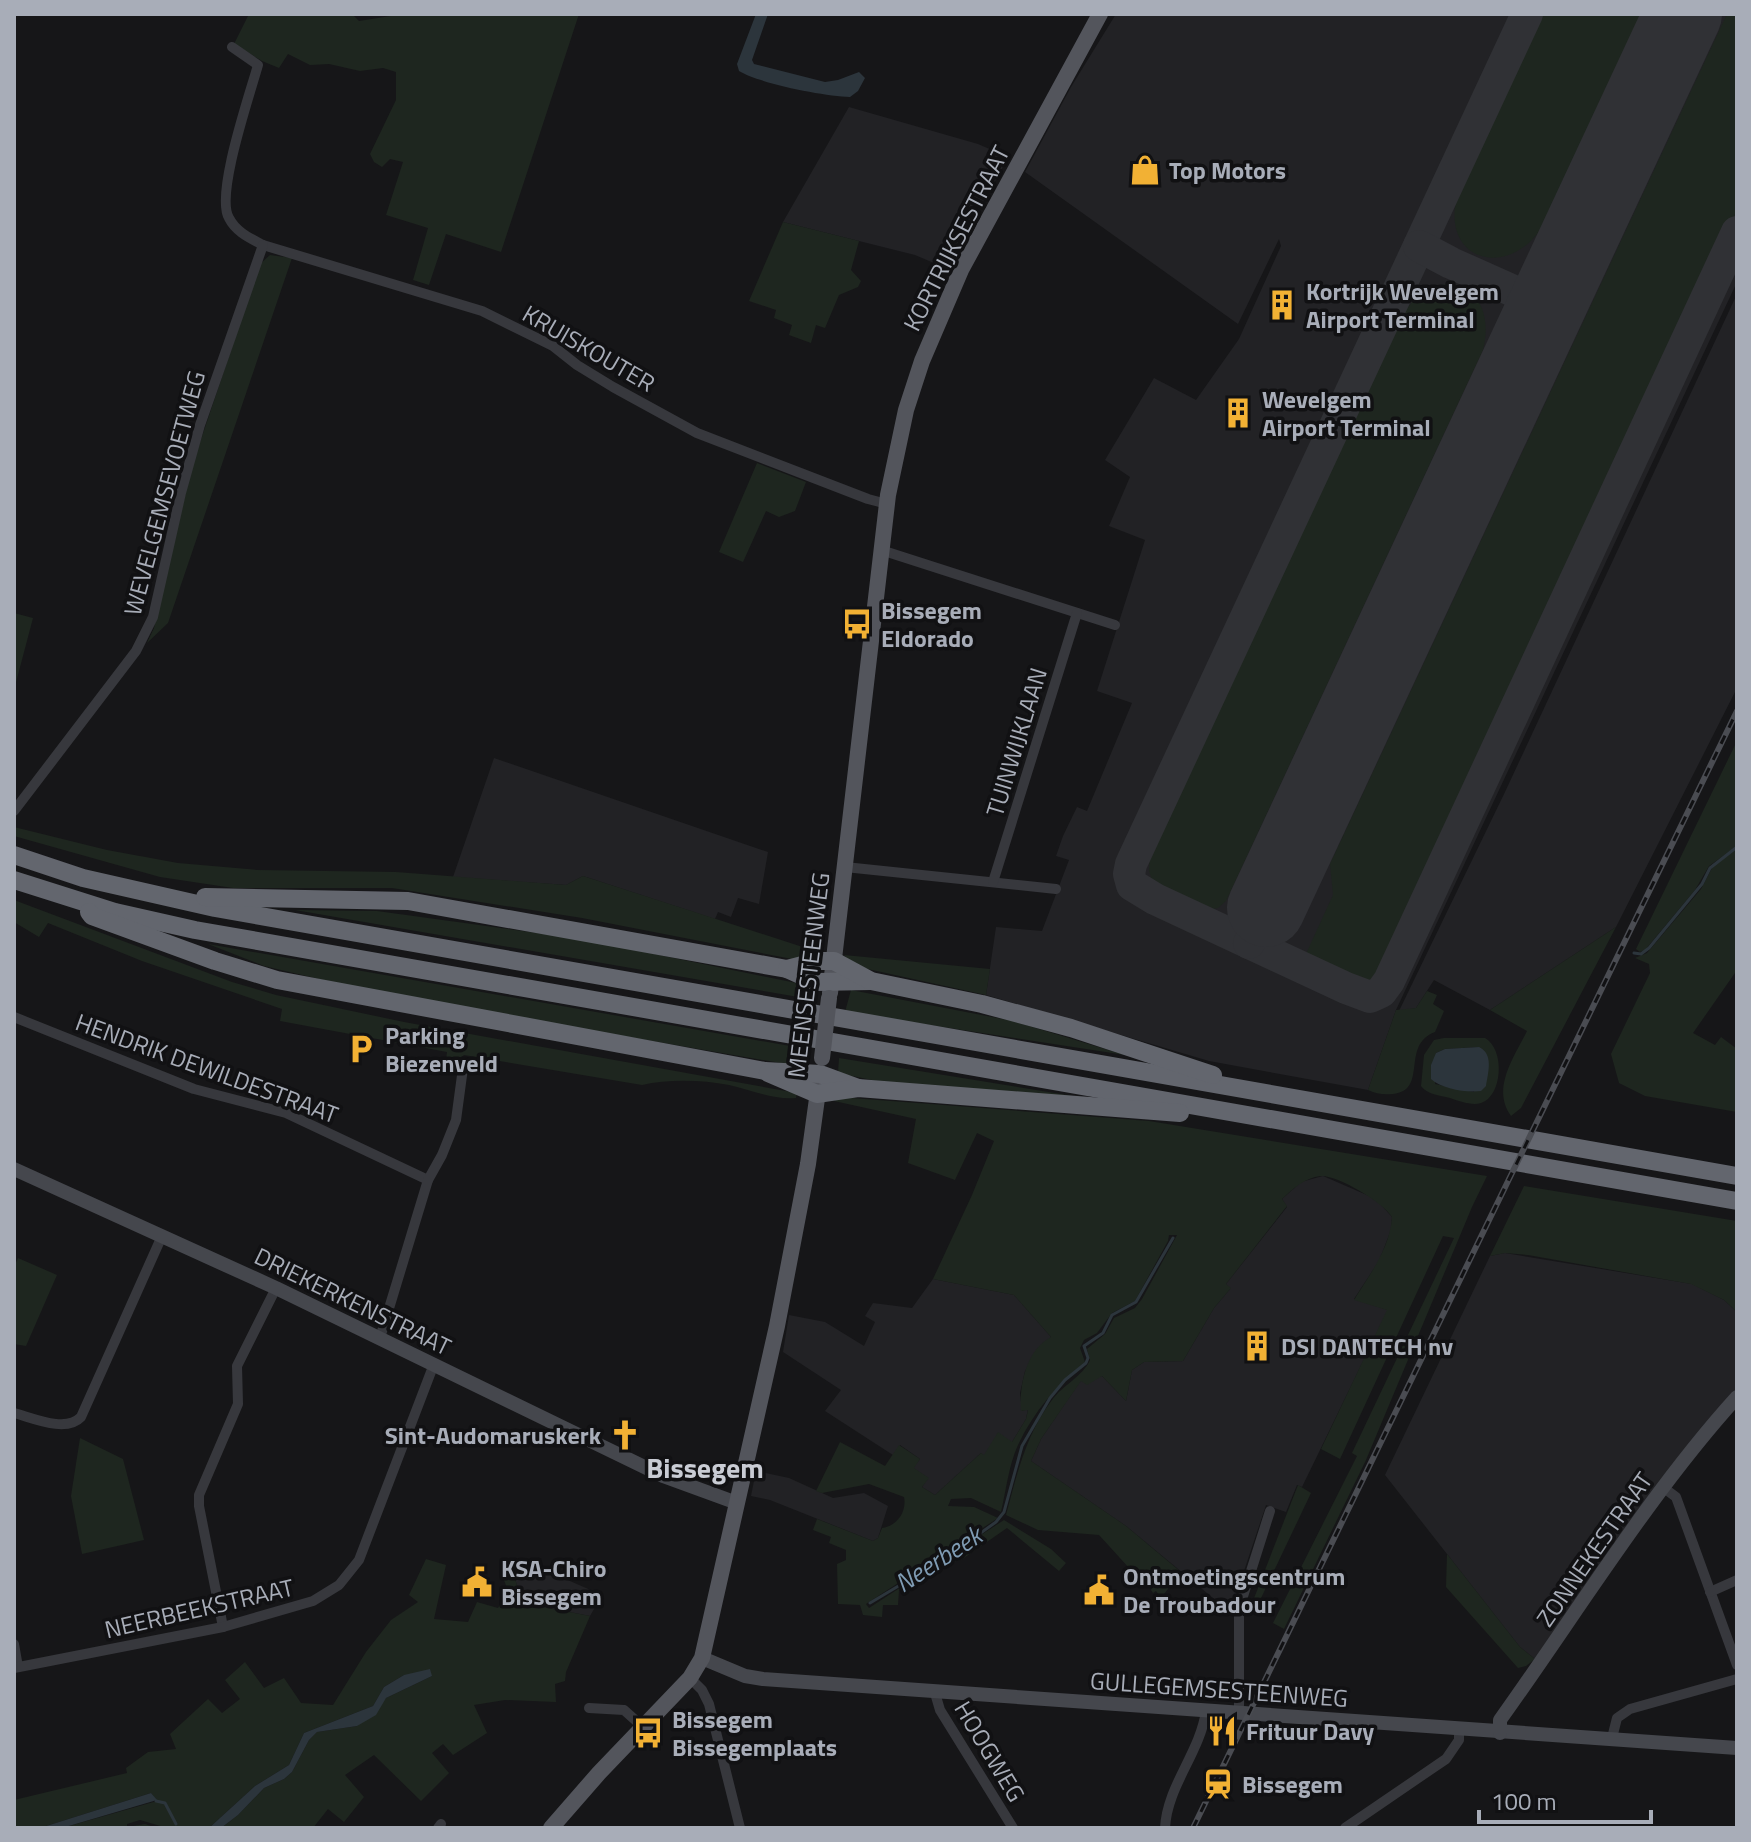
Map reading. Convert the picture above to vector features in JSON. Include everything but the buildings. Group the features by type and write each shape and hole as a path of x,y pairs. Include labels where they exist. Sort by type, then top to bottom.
{"highway":[{"path":"14,855 83,878 167,899 1737,1176"},
{"path":"14,880 82,902 195,930 1737,1201"},
{"path":"167,899 408,901 787,969 830,990 871,981"},
{"path":"82,902 92,916 122,929 277,980 765,1071 817,1094 858,1088 1259,1118"},
{"path":"787,969 818,961 834,961 871,981 982,1004 1071,1028 1274,1096"},
{"path":"765,1071 821,1066 858,1088"}],"main road":[{"name":"KORTRIJKSESTRAAT","path":"888,500 906,410 943,309 961,270 1100,14"},
{"name":"MEENSESTEENWEG","path":"737,1503 777,1326 808,1164 888,500"},
{"path":"551,1828 690,1678 702,1658 737,1503"}],"street":[{"path":"232,47 258,65 235,150 225,210 236,228 263,245"},
{"name":"KRUISKOUTER","path":"263,245 482,311 553,346 613,387 697,433 888,500"},
{"name":"WEVELGEMSEVOETWEG","path":"14,811 136,651 153,617 200,425 263,245"},
{"path":"881,550 1115,625"},
{"name":"TUINWIJKLAAN","path":"993,882 1077,613"},
{"path":"845,867 1056,889"},
{"name":"HENDRIK DEWILDESTRAAT","path":"14,1017 194,1089 286,1113 428,1180"},
{"path":"380,1338 428,1180 456,1120 463,1068"},
{"name":"DRIEKERKENSTRAAT","path":"14,1169 276,1288 669,1479 737,1503"},
{"path":"14,1413 66,1425 81,1417 162,1236"},
{"path":"223,1627 199,1495 238,1404 237,1366 276,1288"},
{"name":"NEERBEEKSTRAAT","path":"16,1667 223,1627 313,1601 339,1585 359,1560 434,1364"},
{"name":"ZONNEKESTRAAT","path":"1500,1733 1500,1720 1664,1488 1737,1397"},
{"path":"1664,1488 1676,1497 1737,1665"},
{"path":"1239,1712 1239,1609 1270,1511"},
{"path":"1710,1592 1737,1580"},
{"path":"14,1644 16,1667"},
{"name":"GULLEGEMSESTEENWEG","path":"702,1658 755,1679 1737,1748"},
{"path":"690,1678 702,1690 709,1704 740,1828"},
{"path":"1612,1738 1617,1718 1630,1709 1737,1679"},
{"name":"HOOGWEG","path":"935,1693 940,1710 1013,1828"},
{"path":"589,1708 624,1710 643,1727"},
{"path":"1165,1828 1170,1801 1203,1733 1206,1711"},
{"path":"1345,1828 1446,1759 1459,1740 1459,1729"}],"shaded area":[{"path":"249,14 352,14 359,21 403,14 579,14 501,252 446,234 429,285 413,280 428,228 386,215 403,162 390,159 382,167 374,162 370,154 396,100 396,72 383,68 360,71 329,64 310,65 288,54 279,68 234,44"},
{"path":"756,14 768,14 752,60 754,64 825,82 859,72 865,78 858,91 850,97 809,92 777,85 739,71 737,64"},
{"path":"1116,14 1737,14 1737,282 1396,1010 1368,1090 1209,1061 986,995 996,927 1042,931 1069,860 1056,856 1063,836 1077,807 1087,811 1132,703 1097,691 1145,540 1109,526 1130,477 1105,460 1154,378 1196,400 1239,339 1281,246 1279,239 1238,324 1025,172 1071,87"},
{"path":"1543,14 1641,14 1540,230 1527,245 1512,254 1496,258 1482,256 1469,249 1460,238 1455,222 1456,201"},
{"path":"1727,14 1737,14 1737,210 1382,973 1370,983 1362,983 1305,956 1333,895 1330,864"},
{"path":"849,107 978,144 1008,157 948,269 915,255 783,222"},
{"path":"783,222 859,241 851,270 861,281 858,287 839,295 825,328 816,325 811,343 789,335 792,325 774,318 776,310 749,301"},
{"path":"270,255 292,258 168,623 147,643 154,628 192,466 260,264"},
{"path":"1446,284 1458,286 1476,297 1486,327 1483,350 1226,901 1218,908 1206,910 1163,890 1152,880 1149,871 1150,849 1383,348 1407,308 1423,293"},
{"path":"1737,294 1737,688 1616,927 1490,1010 1434,980 1416,1008 1399,1011 1505,792"},
{"path":"757,463 806,482 795,511 779,517 766,511 743,562 719,552"},
{"path":"14,613 33,618 14,690"},
{"path":"1737,741 1737,846 1709,866 1695,890 1645,950 1640,952 1636,949"},
{"path":"494,758 768,852 759,904 738,898 731,917 718,912 715,919 583,876 566,885 453,877"},
{"path":"14,827 107,850 178,863 258,870 396,872 566,885 583,876 815,951 814,955 792,959 582,918 392,888 233,888 160,877 14,836"},
{"path":"1737,849 1737,970 1693,1033 1715,1045 1721,1037 1737,1049 1737,1112 1645,1096 1619,1083 1611,1054 1650,973 1649,964 1635,958 1647,953 1701,889 1713,866"},
{"path":"14,900 232,982 276,995 404,1022 797,1093 796,1098 771,1096 708,1082 674,1081 642,1085 464,1055 455,1063 446,1060 447,1052 280,1021 282,1009 142,961 48,923 39,937 14,922"},
{"path":"295,910 377,911 581,939 811,986 810,999"},
{"path":"1616,927 1521,1108 1511,1116 1505,1106 1504,1084 1527,1031 1490,1010"},
{"path":"208,944 807,1049 803,1061 792,1065 391,996 264,966"},
{"path":"844,955 990,969 986,995 854,966"},
{"path":"851,990 1013,1021 1125,1055 845,1012"},
{"path":"1427,991 1437,995 1433,1004 1444,1011 1435,1032 1425,1038 1419,1047 1410,1084 1404,1091 1393,1094 1368,1090 1396,1010 1416,1008"},
{"path":"1485,1038 1491,1044 1496,1052 1499,1072 1494,1091 1488,1099 1470,1104 1430,1093 1421,1086 1424,1055 1434,1040","holes":["1479,1047 1474,1092 1435,1084 1436,1053 1445,1049"]},
{"path":"1479,1047 1487,1054 1489,1064 1486,1086 1481,1091 1454,1090 1431,1079 1431,1065 1436,1053 1445,1049"},
{"path":"839,1058 1098,1100 896,1085 838,1073"},
{"path":"839,1097 1149,1121 1487,1176 1366,1460 1284,1629 1273,1623 1357,1456 1352,1453 1454,1238 1443,1236 1340,1459 1321,1449 1387,1310 1354,1300 1383,1250 1392,1217 1370,1197 1328,1177 1304,1181 1282,1199 1287,1206 1226,1284 1231,1288 1214,1308 1183,1361 1144,1362 1132,1370 1126,1401 1102,1376 1087,1385 1081,1381 1041,1439 1031,1461 1126,1526 1181,1572 1161,1598 1156,1591 1153,1593 1146,1578 1140,1580 1099,1535 1038,1530 1006,1515 1023,1455 1043,1413 1087,1366 1090,1360 1087,1349 1105,1334 1114,1318 1135,1308 1142,1299 1177,1235 1169,1235 1135,1301 1112,1313 1097,1333 1084,1340 1080,1348 1085,1362 1056,1389 1031,1421 1015,1452 1001,1512 971,1498 951,1499 948,1506 974,1507 998,1518 866,1604 869,1608 1004,1520 1051,1549 1066,1563 1059,1571 1007,1528 961,1560 899,1590 898,1605 883,1605 882,1617 863,1615 860,1605 838,1604 837,1564 846,1560 846,1550 829,1543 831,1537 813,1530 817,1519 873,1541 878,1538 882,1528 900,1517 904,1497 869,1484 822,1493 816,1491 840,1442 885,1466 899,1445 920,1459 914,1468 929,1478 922,1487 935,1495 981,1453 984,1455 998,1432 1012,1442 1028,1410 1021,1411 1021,1391 1026,1370 1035,1351 1051,1337 1014,1295 933,1279 994,1141 977,1133 955,1180 908,1163 916,1119 834,1101"},
{"path":"1323,1176 1376,1199 1392,1217 1391,1230 1379,1261 1354,1299 1388,1310 1302,1487 1297,1485 1286,1512 1266,1505 1234,1608 1219,1603 1126,1526 1031,1461 1041,1439 1081,1380 1102,1376 1126,1401 1132,1370 1144,1362 1183,1361 1214,1308 1230,1289 1226,1284 1287,1207 1282,1199 1301,1182"},
{"path":"1524,1186 1737,1221 1737,1312 1724,1300 1691,1284 1528,1255 1505,1253 1490,1256"},
{"path":"1505,1253 1692,1284 1724,1300 1737,1312 1737,1390 1718,1410 1535,1659 1520,1647 1385,1475 1490,1256"},
{"path":"18,1258 57,1275 26,1346 14,1344 14,1267"},
{"path":"933,1279 1014,1295 1051,1337 1025,1371 1020,1393 1022,1411 1028,1409 1026,1419 1012,1442 984,1456 981,1453 935,1495 922,1487 928,1478 913,1468 920,1459 900,1445 893,1455 825,1411 841,1390 783,1352 789,1315 825,1322 864,1346 875,1322 865,1316 873,1303 912,1308"},
{"path":"80,1438 123,1459 144,1540 82,1554 71,1496"},
{"path":"756,1471 789,1478 833,1498 864,1493 888,1506 878,1538 873,1541 770,1500 751,1496"},
{"path":"1298,1485 1311,1493 1254,1613 1251,1606"},
{"path":"1447,1554 1520,1647 1535,1659 1526,1666 1518,1668 1446,1587"},
{"path":"426,1559 446,1565 434,1619 468,1622 477,1602 498,1608 508,1591 504,1580 514,1575 522,1603 590,1616 565,1681 555,1684 556,1702 505,1700 474,1705 487,1733 453,1755 443,1744 432,1753 449,1773 421,1801 374,1755 345,1775 364,1797 344,1822 328,1809 313,1828 221,1828 264,1788 292,1772 309,1740 317,1732 357,1726 386,1698 432,1676 404,1675 384,1687 373,1706 304,1733 289,1765 255,1786 209,1828 167,1828 140,1820 127,1824 127,1827 145,1824 157,1828 62,1828 157,1801 151,1793 40,1828 14,1828 14,1800 127,1773 126,1768 148,1752 176,1749 170,1734 208,1699 222,1713 240,1699 225,1680 245,1662 264,1688 284,1678 301,1703 333,1705 366,1652 391,1620 418,1602 409,1595"},
{"path":"547,1571 602,1595 590,1616 522,1603 514,1575 518,1578"},
{"path":"430,1669 432,1676 386,1698 376,1715 357,1726 317,1732 309,1740 292,1772 264,1788 221,1828 209,1828 255,1786 289,1765 304,1733 373,1706 384,1687 404,1675"},
{"path":"151,1793 157,1800 62,1828 40,1828"}],"waterway":[{"path":"1634,953 1641,954 1649,948 1702,884 1710,868 1737,847"},
{"name":"Neerbeek","path":"870,1603 947,1557 996,1522 1004,1512 1022,1446 1050,1398 1065,1380 1086,1363 1088,1358 1084,1346 1103,1333 1112,1315 1136,1302 1173,1238"},
{"name":"Neerbeek","path":"156,1801 165,1803 176,1824"}],"taxiway":[{"path":"1527,14 1131,864 1129,874 1132,885 1155,899 1346,988 1370,997 1381,992 1389,981 1737,232"},
{"path":"1419,246 1547,306"},
{"path":"1249,943 1266,908"}],"runway":[{"path":"1266,908 1683,14"}],"railway":[{"path":"1193,1828 1737,711"}],"place":[{"name":"Top Motors","path":"1145,170"},
{"name":"Kortrijk Wevelgem Airport Terminal","path":"1282,305"},
{"name":"Wevelgem Airport Terminal","path":"1238,413"},
{"name":"Bissegem Eldorado","path":"857,624"},
{"name":"Parking Biezenveld","path":"361,1049"},
{"name":"DSI DANTECH nv","path":"1257,1346"},
{"name":"Sint-Audomaruskerk","path":"625,1435"},
{"name":"KSA-Chiro Bissegem","path":"477,1582"},
{"name":"Ontmoetingscentrum De Troubadour","path":"1099,1590"},
{"name":"Frituur Davy","path":"1222,1731"},
{"name":"Bissegem Bissegemplaats","path":"648,1733"},
{"name":"Bissegem","path":"1218,1784"}],"district":[{"name":"Bissegem","path":"705,1467"}]}
